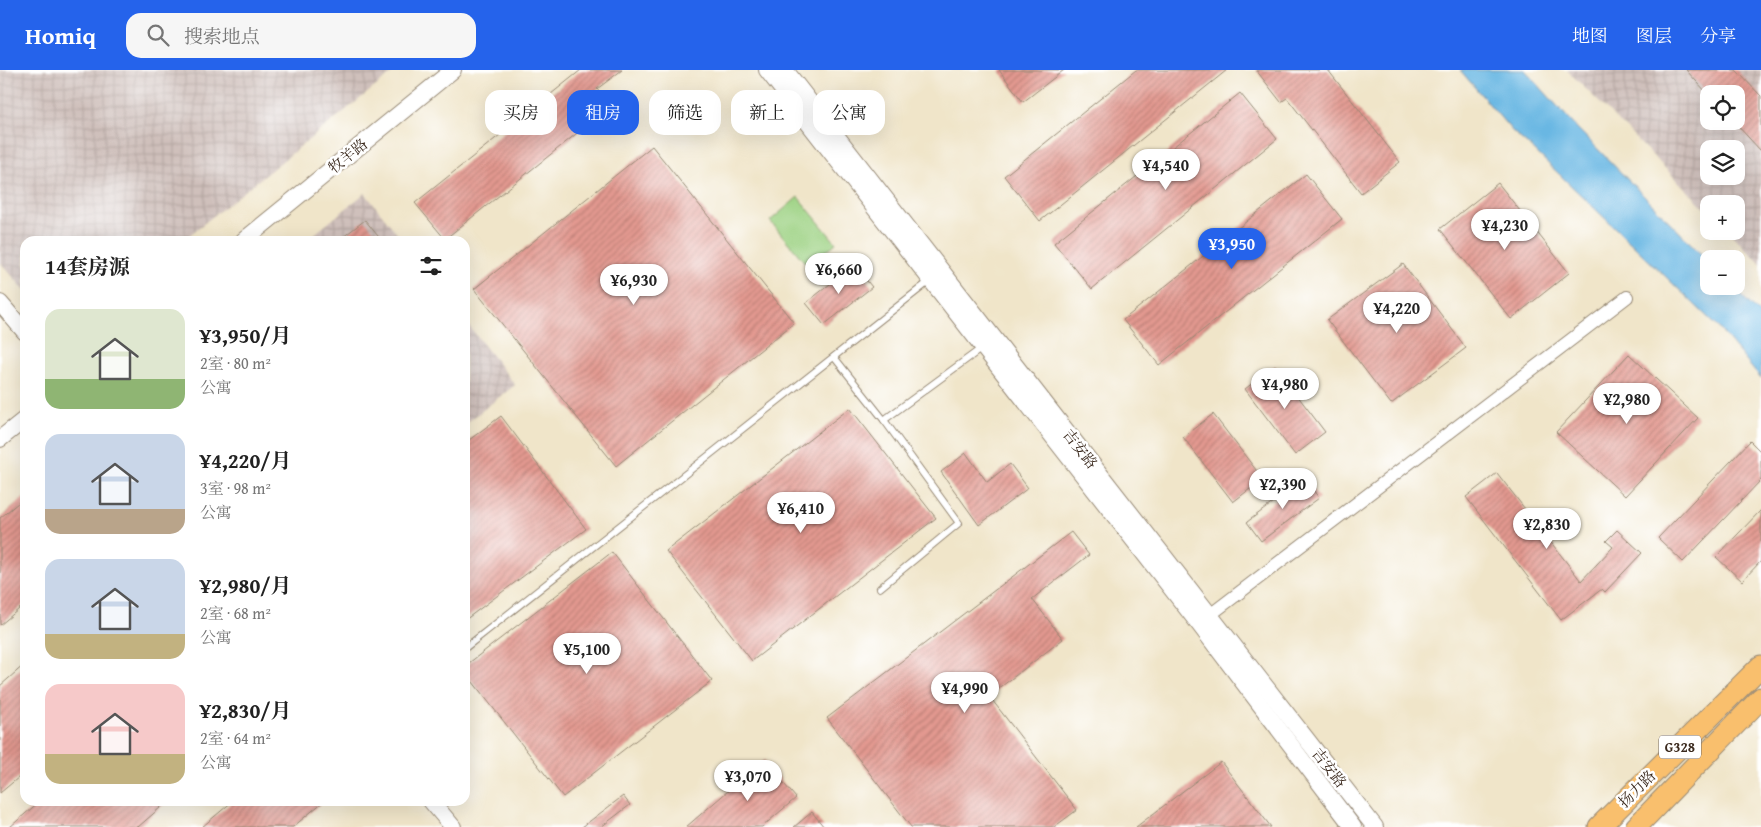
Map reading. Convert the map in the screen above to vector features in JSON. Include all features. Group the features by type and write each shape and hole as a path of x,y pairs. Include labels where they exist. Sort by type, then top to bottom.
{"highway":[{"name":"扬力路","path":"1599,827 1761,666"},
{"name":"扬力路","path":"1636,827 1761,698"}],"street":[{"name":"牧羊路","path":"249,236 453,70"},
{"name":"吉安路","path":"767,70 936,276"},
{"name":"吉安路","path":"784,70 936,276 1353,827"},
{"path":"1210,615 1627,296"},
{"path":"0,303 20,326"},
{"name":"吉安路","path":"988,343 1210,615 1375,827"},
{"path":"0,439 20,423"},
{"path":"435,806 453,827"}],"lane":[{"path":"470,644 936,276"},
{"path":"884,420 988,343"},
{"path":"834,357 884,420 960,523 880,588"}],"shaded area":[{"path":"0,70 396,70 188,236 20,236 20,284 0,262"},
{"path":"1567,70 1761,70 1761,264 1737,240 1745,240 1745,195 1700,195 1700,203"},
{"path":"365,193 399,236 312,236"},
{"path":"470,327 515,385 470,420"}],"green space":[{"path":"798,197 836,243 808,266 770,221"}],"water":[{"path":"1460,70 1525,70 1577,128 1700,253 1700,295 1741,295 1761,315 1761,379 1718,327 1513,132"}],"building":[{"path":"581,70 622,70 598,90 567,90 567,135 575,135 449,236 442,236 415,203 500,135 557,135 556,90"},
{"path":"999,70 1064,70 1023,102"},
{"path":"1136,70 1227,70 1040,221 1004,176"},
{"path":"1256,70 1328,70 1400,162 1361,193 1287,98 1281,102"},
{"path":"1686,70 1736,70 1761,96 1761,151 1742,130 1745,130 1745,85 1700,85"},
{"path":"1240,93 1277,139 1092,289 1054,243"},
{"path":"652,146 794,323 616,466 474,289"},
{"path":"1306,174 1342,219 1159,365 1123,320"},
{"path":"1498,183 1569,273 1511,319 1440,229"},
{"path":"365,220 378,236 344,236"},
{"path":"1403,264 1466,348 1391,404 1327,320"},
{"path":"854,265 872,287 824,325 806,303"},
{"path":"1629,354 1698,418 1625,496 1556,432"},
{"path":"1275,366 1325,432 1295,455 1245,389"},
{"path":"850,408 936,518 752,661 666,551"},
{"path":"1213,414 1263,479 1233,502 1183,437"},
{"path":"501,416 586,529 470,616 470,439"},
{"path":"1750,441 1761,452 1761,480 1683,562 1658,538"},
{"path":"966,453 987,482 1010,464 1028,488 979,525 941,472"},
{"path":"1497,473 1581,581 1613,547 1606,541 1617,530 1642,553 1605,592 1602,589 1561,620 1466,497"},
{"path":"1305,479 1319,498 1261,541 1247,522"},
{"path":"20,501 20,608 0,625 0,518"},
{"path":"1761,510 1761,561 1742,581 1716,557"},
{"path":"1071,532 1089,555 1032,599 1063,639 989,696 1077,810 1054,827 911,827 827,718"},
{"path":"612,552 712,681 563,797 470,678 470,662"},
{"path":"20,668 20,776 0,793 0,686"},
{"path":"764,760 796,798 762,827 686,827"},
{"path":"1221,762 1271,827 1136,827"},
{"path":"623,796 630,805 601,827 582,827"},
{"path":"34,806 162,806 138,827 10,827"},
{"path":"227,806 318,806 293,827 202,827"},
{"path":"812,812 824,827 794,827"}]}
